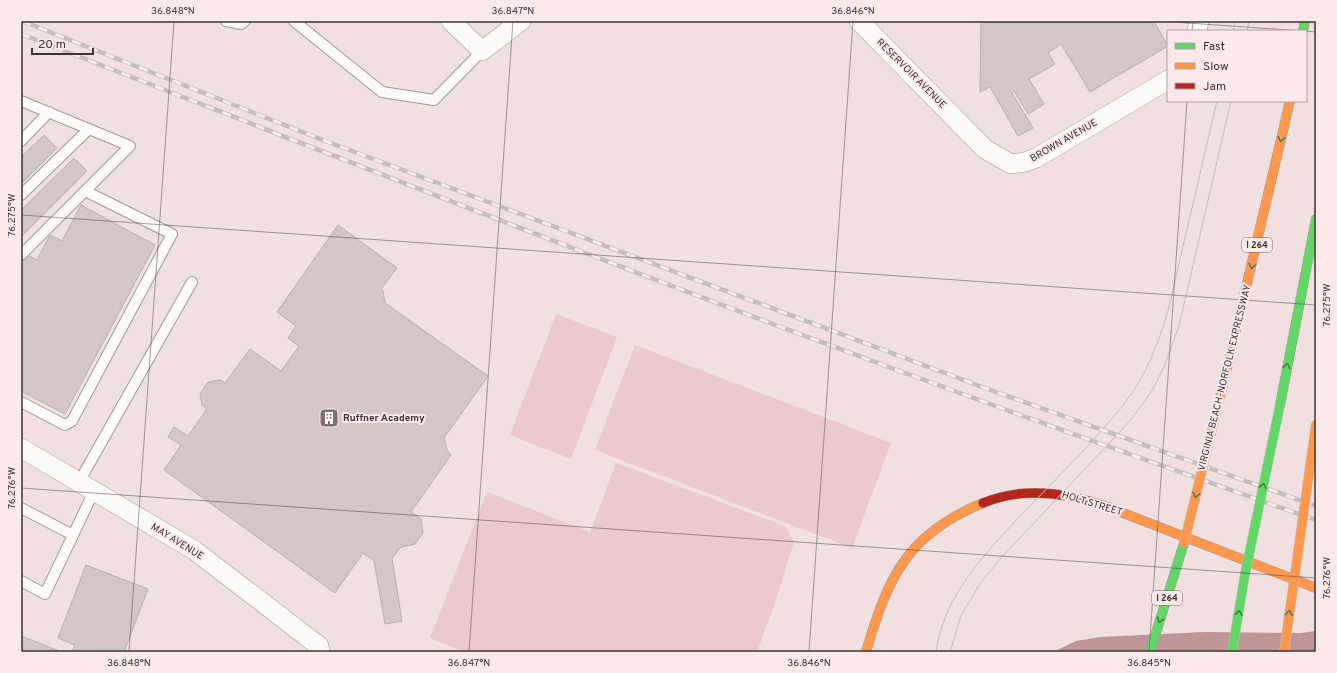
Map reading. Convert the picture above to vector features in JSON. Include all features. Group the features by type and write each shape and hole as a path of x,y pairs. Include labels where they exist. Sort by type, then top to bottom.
{"main road":[{"name":"VIRGINIA BEACH-NORFOLK EXPRESSWAY","path":"1150,652 1184,543 1290,102"},
{"path":"1232,652 1245,574 1316,219"},
{"path":"1284,652 1316,424"},
{"name":"HOLT STREET","path":"866,652 888,585 905,558 917,544 948,521 965,511 981,503 1014,494 1032,492 1057,494 1098,504 1316,588"},
{"path":"1170,621 1184,543"}],"street":[{"path":"451,21 482,52 521,21"},
{"name":"RESERVOIR AVENUE","path":"859,21 963,127"},
{"name":"BROWN AVENUE","path":"963,127 985,149 1004,161 1011,164 1026,162 1167,81"},
{"name":"MAY AVENUE","path":"21,448 194,550 319,646 320,652"}],"lane":[{"path":"226,21 241,24 245,21"},
{"path":"294,21 382,92 434,100 482,52"},
{"path":"21,101 130,146 21,255"},
{"path":"21,141 49,112"},
{"path":"21,196 89,129"},
{"path":"21,402 65,425 72,421 172,234 85,191"},
{"path":"21,581 46,594 73,535 86,487 192,282"},
{"path":"21,508 73,535"}],"shaded area":[{"path":"556,314 617,337 571,459 510,435"},
{"path":"635,345 891,443 852,548 595,450"},
{"path":"616,463 785,526 794,542 775,603 757,652 466,652 430,638 487,492 590,532"},
{"path":"1316,631 1316,652 1053,652 1076,641 1100,637 1205,632 1301,633"}],"building":[{"path":"981,21 1154,21 1167,44 1167,47 1090,92 1061,44 1048,53 1055,64 1029,79 1044,104 1028,114 1014,91 1012,93 1033,128 1018,136 990,87 980,92"},
{"path":"44,135 57,148 21,184 21,157"},
{"path":"74,158 87,171 21,237 21,210"},
{"path":"81,205 155,245 65,414 21,391 21,266 27,255 37,260 50,235 62,241"},
{"name":"Ruffner Academy","path":"338,225 397,268 381,289 383,291 385,303 488,376 444,438 447,450 451,455 411,512 421,519 423,533 415,544 401,547 392,558 402,621 385,624 374,561 363,553 335,593 164,470 181,445 168,437 174,427 188,436 207,409 202,405 200,394 208,382 221,380 225,383 250,349 281,371 299,346 288,338 296,326 277,312"},
{"path":"86,565 148,589 124,652 72,652 75,645 58,638"},
{"path":"21,636 62,652 21,652"}],"tram line":[{"path":"1233,30 1235,21"},
{"path":"1247,30 1249,21"},
{"path":"936,652 940,631 947,612 968,577 993,545 1100,433 1132,393 1145,371 1160,336 1168,311 1217,102"},
{"path":"950,652 961,616 979,585 1000,559 1129,422 1152,391 1164,367 1179,326 1231,102"}],"railway":[{"path":"22,21 320,139 993,391 1316,506"},
{"path":"21,34 716,303 1041,422 1316,520"}],"traffic: fast":[{"path":"1303,30 1305,21"},
{"path":"1280,405 1316,219"},
{"path":"1232,652 1245,574 1280,405"},
{"path":"1150,652 1184,543"}],"traffic: slow":[{"path":"1222,389 1290,102"},
{"path":"1184,543 1222,389"},
{"path":"1284,652 1316,424"},
{"path":"866,652 883,601 904,561 918,544 936,529 957,515 983,503"},
{"path":"1113,509 1316,588"}],"traffic: jam":[{"path":"983,503 999,497 1016,494 1048,493 1065,495 1097,503 1113,509"}],"place":[{"name":"Ruffner Academy","path":"329,418"}]}
